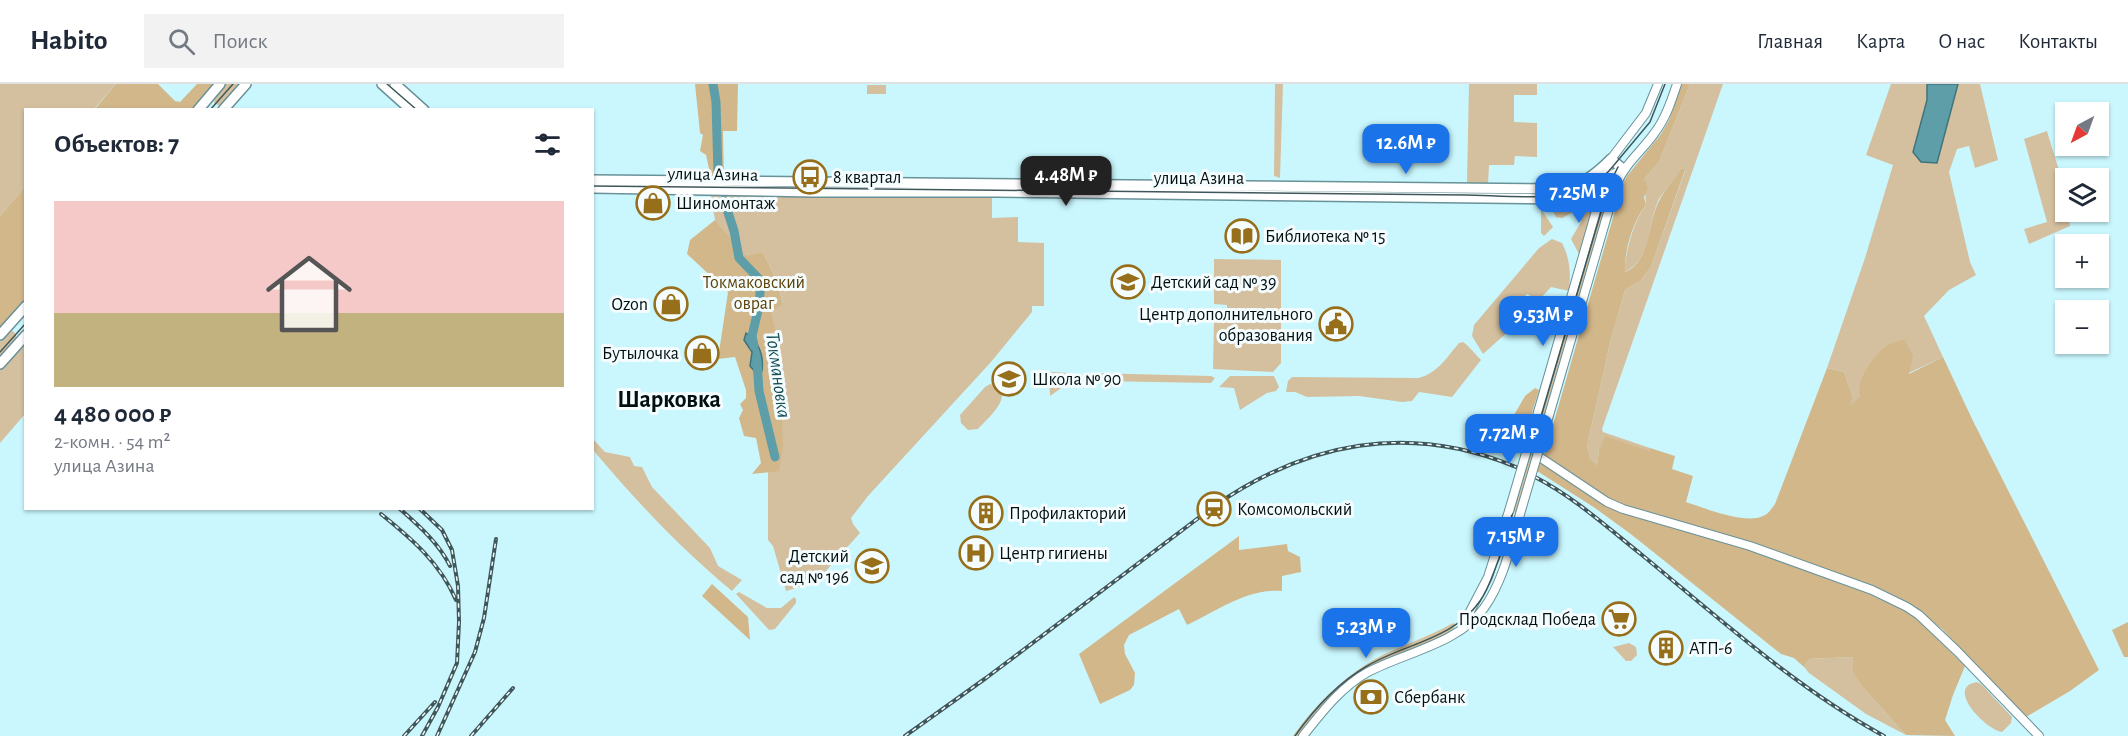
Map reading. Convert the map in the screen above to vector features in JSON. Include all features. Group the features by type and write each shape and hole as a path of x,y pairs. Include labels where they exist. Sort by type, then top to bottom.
{"main road":[{"path":"200,108 220,84"},
{"path":"225,108 246,84"},
{"path":"382,84 409,108"},
{"path":"395,84 422,108"},
{"path":"1611,159 1623,169"},
{"name":"улица Азина","path":"594,180 1558,189 1572,187 1587,180 1611,159"},
{"name":"улица Азина","path":"594,188 1558,199 1581,195 1623,169"},
{"path":"0,335 24,308"},
{"path":"0,364 24,337"}],"street":[{"name":"улица Азина","path":"1611,159 1646,112 1658,84"},
{"name":"улица Азина","path":"1623,169 1658,129 1677,84"},
{"path":"1465,626 1466,619 1488,578 1509,511 1611,159"},
{"path":"1303,736 1338,695 1353,682 1382,666 1444,639 1465,626 1484,610 1505,562 1616,185 1623,169"},
{"path":"1541,458 1607,502 1623,509 1750,546 1872,590 1907,607 1957,651 2039,736"}],"shaded area":[{"path":"0,84 116,84 95,108 24,108 24,188 0,216"},
{"path":"226,84 242,84 220,106 214,103 215,97"},
{"path":"1275,84 1283,84 1280,178 1274,176"},
{"path":"1469,84 1537,84 1537,95 1514,95 1514,122 1537,123 1537,157 1515,156 1514,165 1489,165 1488,185 1467,182"},
{"path":"1690,84 1723,84 1602,429 1603,432 1650,448 1649,452 1599,450 1597,465 1590,458 1587,446 1611,339 1625,290 1640,281 1651,267 1685,171 1681,168 1659,199 1648,240 1640,259 1624,272 1631,237 1646,205 1644,179 1659,162"},
{"path":"1891,84 1980,84 1998,160 1975,168 1969,146 1957,149 1949,172 1970,262 1976,275 1949,290 1924,316 1943,357 1860,396 1849,408 1853,397 1844,372 1827,368 1865,258 1893,165 1866,155"},
{"path":"867,85 886,85 886,94 867,94"},
{"path":"2047,131 2058,168 2055,168 2055,222 2069,222 2070,226 2029,244 2024,229 2047,222 2024,139"},
{"path":"1611,182 1612,189 1517,513 1511,511 1606,188"},
{"path":"1600,189 1579,254 1571,239 1581,222 1575,211 1562,218 1556,217 1548,202"},
{"path":"710,193 992,196 992,218 1018,217 1018,242 1044,243 1044,306 1032,306 1032,312 991,362 868,496 851,518 860,533 816,582 786,591 773,546 768,540 768,471 782,409 766,336 771,311 783,303 777,282 763,252 746,257 715,220"},
{"path":"1541,209 1553,227 1544,236 1541,233"},
{"path":"1552,239 1562,243 1567,254 1570,272 1569,291 1551,287 1539,300 1527,294 1502,318 1511,329 1483,354 1472,336 1474,325 1539,248"},
{"path":"1214,259 1281,260 1281,363 1273,372 1213,369 1214,321 1226,321 1227,305 1214,304"},
{"path":"13,331 16,339 0,357 0,342 9,332"},
{"path":"24,341 24,415 0,443 0,369"},
{"path":"1463,342 1481,360 1452,397 1419,392 1412,401 1402,402 1359,396 1307,397 1295,392 1286,392 1288,381 1292,377 1418,378 1436,369 1459,343"},
{"path":"1052,372 1068,373 1071,379 1050,396 1049,375"},
{"path":"1091,373 1211,376 1215,378 1211,383 1095,381 1088,377"},
{"path":"1230,376 1274,376 1279,387 1276,391 1267,393 1240,410 1234,388 1219,387"},
{"path":"990,384 998,388 1001,393 999,405 978,429 968,430 961,423 960,415"},
{"path":"594,440 605,452 630,457 634,466 642,467 652,487 710,548 718,566 742,580 732,591 676,541 594,451"},
{"path":"739,592 767,608 781,608 794,597 796,603 775,629 769,630 736,594"},
{"path":"1453,623 1454,628 1444,637 1366,671 1300,736 1293,736 1321,702 1353,673 1377,658"},
{"path":"1629,643 1636,647 1637,655 1631,661 1626,661 1613,647"},
{"path":"1853,657 1865,690 1906,735 1866,714 1804,667 1809,659"},
{"path":"1977,682 2012,717 2011,723 2002,732 1978,717 1966,699 1965,692 1968,686"}],"green space":[{"path":"116,84 158,84 175,101 180,102 197,84 215,84 194,108 96,108"},
{"path":"695,84 738,84 737,131 723,131 724,179 711,178 706,155 700,151 703,135 700,133"},
{"path":"1682,84 1690,84 1659,162 1644,179 1648,187 1644,197 1646,205 1630,237 1625,272 1640,259 1660,199 1681,168 1685,170 1651,267 1640,281 1625,290 1611,339 1587,446 1590,458 1597,465 1599,450 1605,436 1649,451 1650,448 1675,456 1672,469 1693,476 1686,502 1726,515 1757,518 1766,514 1775,504 1827,368 1844,372 1853,397 1850,406 1860,396 1862,377 1869,365 1887,346 1904,339 1913,356 1909,374 1943,357 2099,670 2070,691 2026,717 1942,629 1909,604 1750,543 1609,499 1544,456 1623,183 1661,134 1669,120"},
{"path":"24,188 24,300 0,328 0,216"},
{"name":"Токмаковский овраг","path":"715,220 746,256 763,252 777,282 783,304 771,311 775,330 766,336 782,409 783,446 779,471 752,474 761,463 756,438 744,436 739,418 743,410 740,404 746,398 746,390 735,357 718,359 728,292 687,254 690,240"},
{"path":"1535,388 1539,390 1523,441 1514,415 1525,396"},
{"path":"1540,461 1645,519 1748,550 1869,594 1906,611 1965,666 1945,720 1955,736 1906,735 1865,690 1853,672 1853,657 1809,659 1804,667 1794,658 1781,654 1632,535 1537,471"},
{"path":"1239,536 1239,550 1287,544 1288,551 1300,557 1301,572 1282,576 1282,591 1269,591 1245,597 1187,625 1179,609 1129,635 1124,645 1125,654 1135,673 1134,685 1130,690 1100,704 1079,654"},
{"path":"712,584 748,617 750,640 702,596"},
{"path":"2128,622 2128,657 2124,657 2112,630"}],"water":[{"path":"1927,84 1958,84 1937,163 1921,162 1913,152 1927,100"},
{"path":"746,333 754,340 761,354 762,371 757,374 750,366 752,352 744,340"}],"waterway":[{"name":"Токмановка","path":"713,84 716,102 718,174"},
{"name":"Токмановка","path":"724,200 734,231 739,258 761,281 759,306 752,336 754,346"},
{"name":"Токмановка","path":"757,362 759,391 775,457"}],"tunnel":[{"path":"1523,444 1531,453 1541,458"}],"tram line":[{"path":"212,108 233,84"},
{"path":"387,84 415,108"},
{"path":"594,186 1552,196 1585,189 1609,171 1650,122 1665,84"},
{"path":"1295,736 1318,706 1346,680 1381,658 1428,640 1457,624 1469,614 1483,596 1499,559 1609,185 1618,167"},
{"path":"0,352 24,325"}],"railway":[{"path":"905,736 1213,507 1248,485 1285,467 1322,454 1359,446 1398,443 1437,445 1476,453 1516,467"},
{"path":"1535,477 1590,513 1789,675 1884,736"},
{"path":"401,510 434,542 450,566"},
{"path":"421,510 442,530 452,550 458,586 459,622 457,663 438,707 422,736"},
{"path":"381,514 414,542 433,563 442,574 456,600"},
{"path":"437,736 475,652 484,618 496,539"},
{"path":"471,736 513,688"},
{"path":"404,736 435,702"}],"place":[{"name":"8 квартал","path":"810,177"},
{"name":"Шиномонтаж","path":"653,203"},
{"name":"Библиотека № 15","path":"1242,236"},
{"name":"Детский сад № 39","path":"1128,282"},
{"name":"Ozon","path":"671,304"},
{"name":"Центр дополнительного образования","path":"1336,324"},
{"name":"Бутылочка","path":"702,353"},
{"name":"Школа № 90","path":"1009,379"},
{"name":"Комсомольский","path":"1214,509"},
{"name":"Профилакторий","path":"986,513"},
{"name":"Центр гигиены","path":"976,553"},
{"name":"Детский сад № 196","path":"872,566"},
{"name":"Продсклад Победа","path":"1619,619"},
{"name":"АТП-6","path":"1666,648"},
{"name":"Сбербанк","path":"1371,697"}],"district":[{"name":"Шарковка","path":"669,399"}]}
